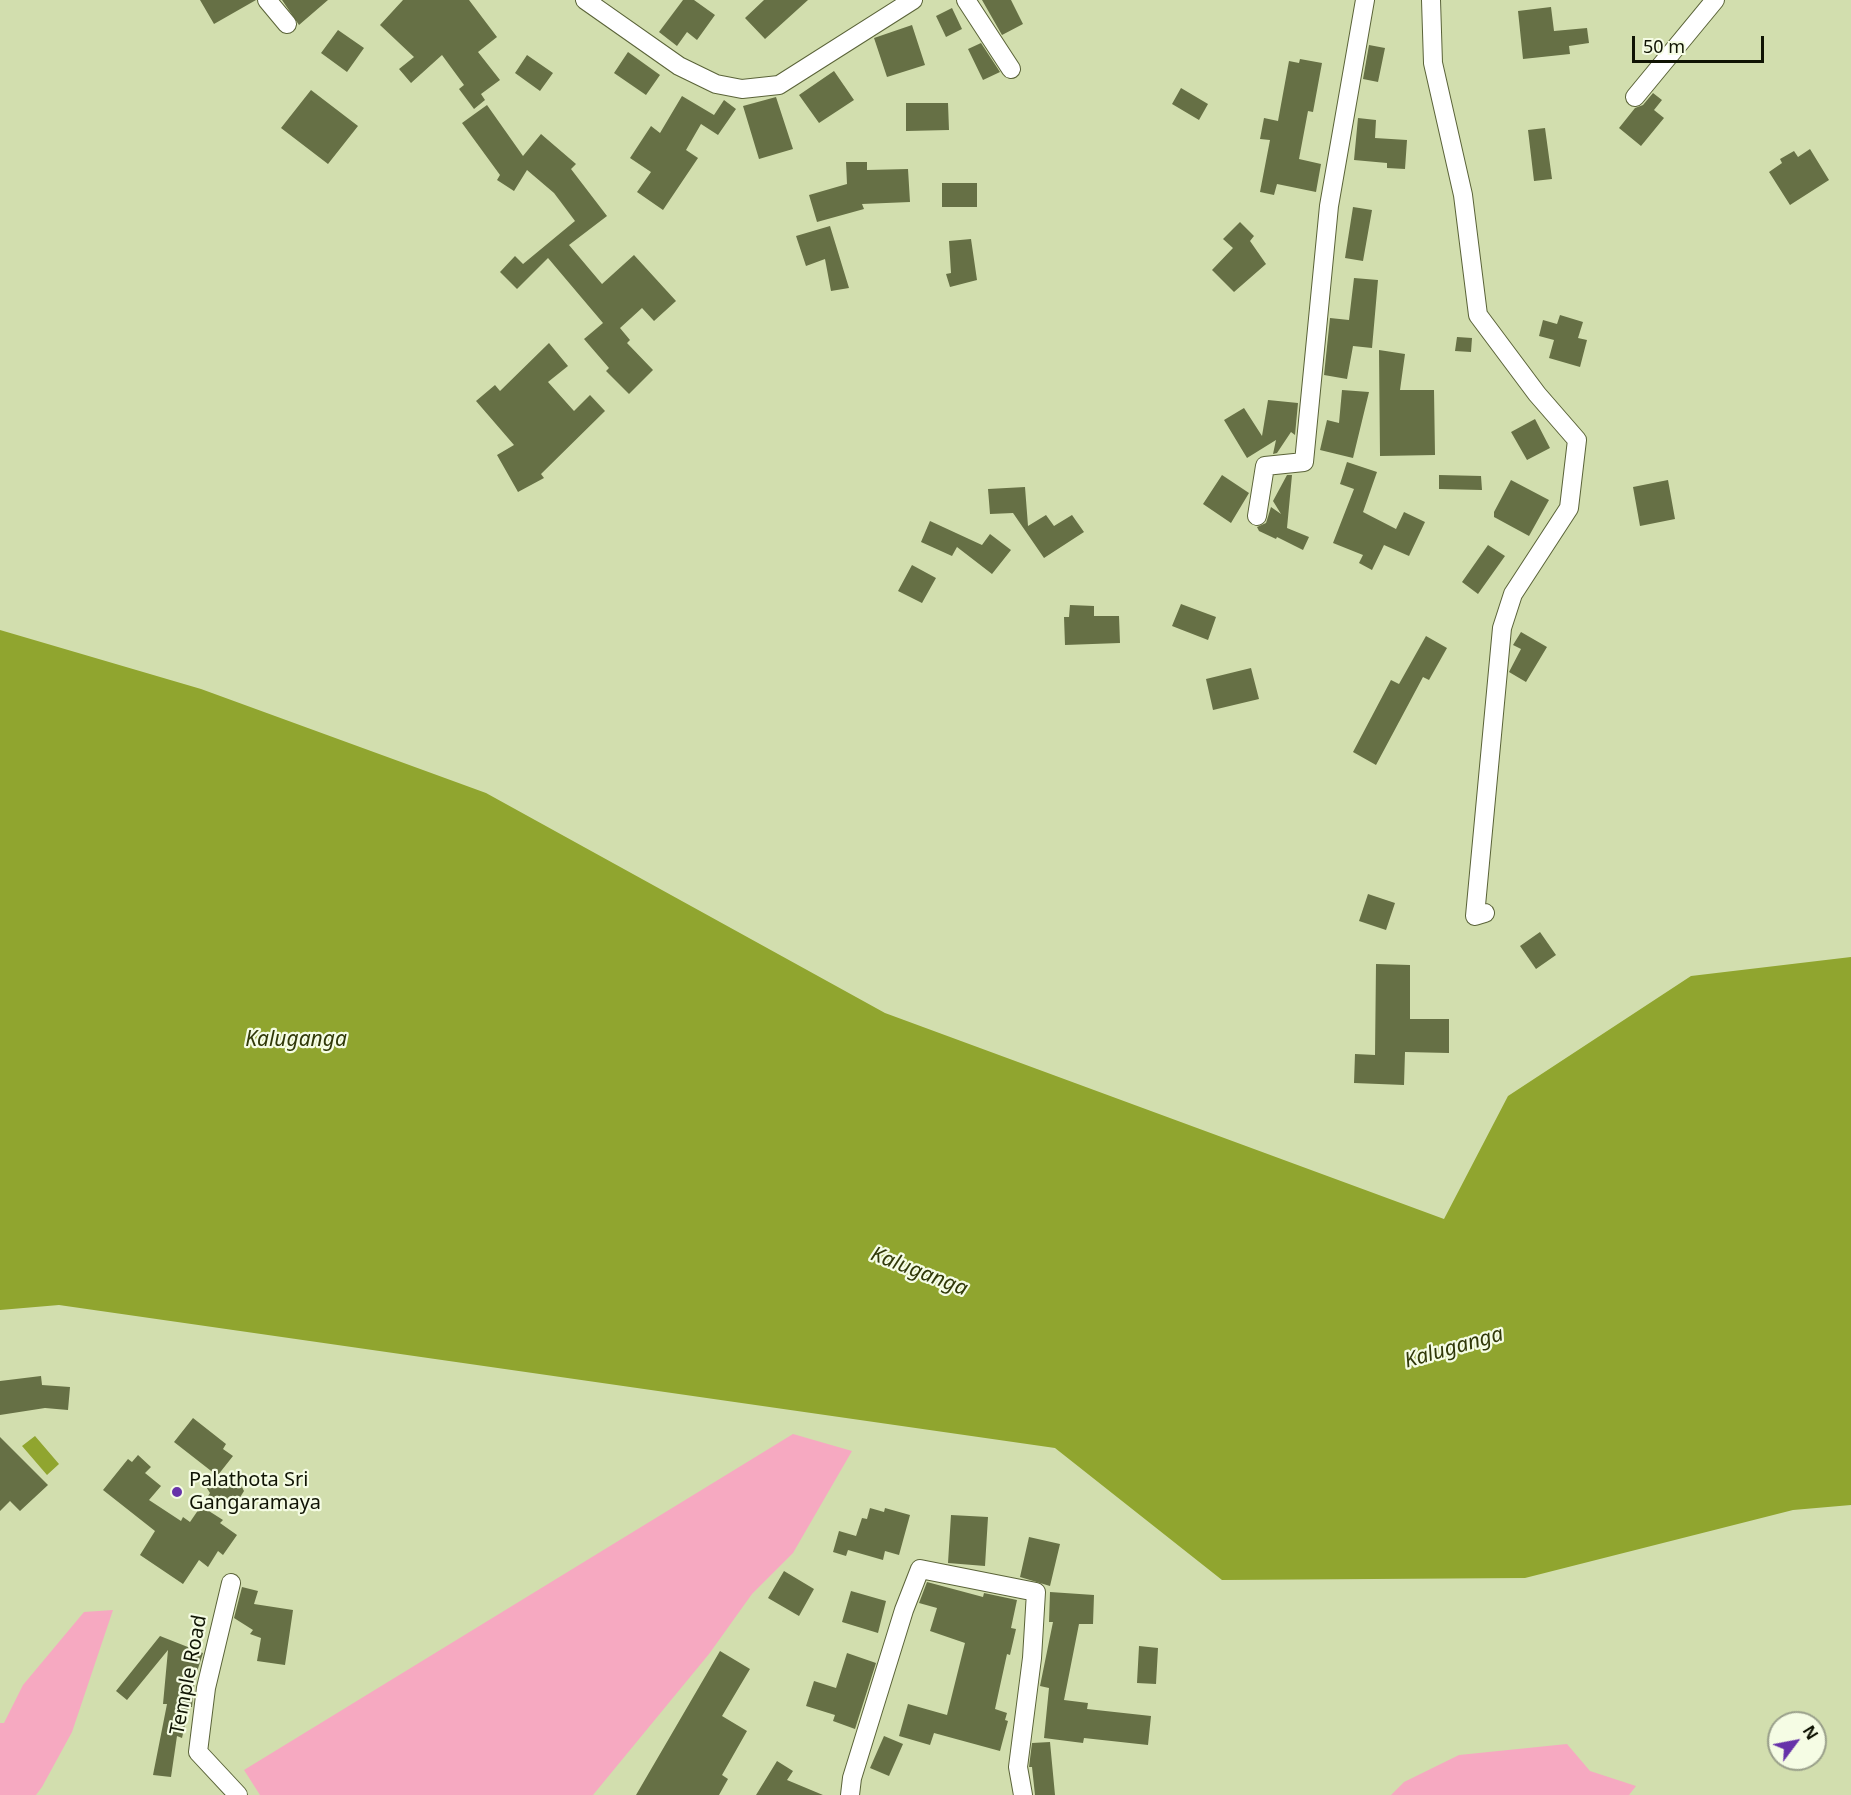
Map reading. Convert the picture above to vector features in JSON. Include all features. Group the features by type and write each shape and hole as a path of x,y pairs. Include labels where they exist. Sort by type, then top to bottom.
{"street":[{"path":"267,0 287,24"},
{"path":"585,0 679,66 716,84 742,89 779,85 913,0"},
{"path":"966,0 1011,69"},
{"path":"1257,516 1265,466 1304,462 1329,206 1365,0"},
{"path":"1431,0 1433,63 1463,195 1478,315 1537,394 1577,440 1569,508 1513,594 1502,628 1475,915 1485,913"},
{"path":"1635,97 1715,0"},
{"path":"850,1795 852,1778 904,1610 920,1569 1036,1592 1032,1658 1018,1767 1023,1795"},
{"name":"Temple Road","path":"231,1583 206,1689 198,1752 238,1795"}],"shaded area":[{"path":"793,1434 852,1451 793,1553 752,1594 709,1654 593,1795 260,1795 244,1770"},
{"path":"113,1610 72,1732 42,1787 36,1795 0,1795 0,1723 4,1723 23,1685 84,1612"},
{"path":"1567,1744 1590,1771 1636,1786 1629,1795 1391,1795 1404,1782 1459,1755"}],"water":[{"name":"Kaluganga","path":"0,630 201,689 486,793 885,1013 1444,1219 1508,1096 1691,976 1851,957 1851,1505 1793,1510 1525,1578 1222,1580 1055,1448 59,1305 0,1310"},
{"path":"35,1436 59,1464 47,1475 22,1446"}],"building":[{"path":"200,0 256,0 214,24"},
{"path":"282,0 328,0 299,25"},
{"path":"403,0 469,0 497,37 478,52 500,80 481,94 485,100 474,109 459,89 464,85 442,55 411,83 399,69 414,57 380,25"},
{"path":"683,0 694,0 715,15 697,40 687,32 677,46 659,32"},
{"path":"764,0 808,0 765,39 745,18"},
{"path":"982,0 1011,0 1023,24 1002,35"},
{"path":"1551,7 1554,31 1587,28 1589,43 1569,46 1570,54 1523,59 1518,11"},
{"path":"952,8 962,29 946,37 936,16"},
{"path":"912,25 925,65 887,77 874,38"},
{"path":"338,30 364,48 347,72 321,53"},
{"path":"981,43 1000,72 983,80 968,49"},
{"path":"1369,45 1385,48 1378,82 1363,79"},
{"path":"628,52 660,75 646,95 614,73"},
{"path":"527,55 553,73 540,91 515,73"},
{"path":"1300,59 1322,63 1313,112 1308,111 1299,159 1321,164 1316,192 1277,184 1274,195 1260,192 1270,140 1260,139 1264,118 1278,121 1289,61 1299,63"},
{"path":"834,71 854,100 819,123 799,95"},
{"path":"1181,88 1208,104 1199,120 1172,104"},
{"path":"311,90 358,126 328,164 281,128"},
{"path":"1653,93 1662,100 1654,110 1664,118 1641,146 1619,128 1635,108 1643,105"},
{"path":"682,96 714,115 724,100 736,109 718,135 701,124 686,150 698,158 663,210 637,192 651,172 630,158 651,126 660,133"},
{"path":"776,97 793,149 759,159 743,106"},
{"path":"906,103 948,103 949,130 906,131"},
{"path":"487,105 523,156 541,134 576,164 571,169 607,216 569,245 602,284 634,255 676,301 654,321 642,308 620,328 630,340 627,343 653,370 629,394 606,371 609,368 584,339 603,323 548,258 517,289 500,272 515,256 523,264 575,221 554,193 527,170 514,191 497,180 500,175 462,123"},
{"path":"1358,118 1376,120 1375,138 1407,140 1405,169 1387,168 1387,163 1354,160"},
{"path":"1545,128 1552,179 1534,181 1528,130"},
{"path":"1810,149 1829,180 1790,205 1769,172 1782,163 1780,159 1794,151 1798,157"},
{"path":"846,162 867,162 867,170 908,169 910,202 862,204 864,209 817,222 809,195 847,184"},
{"path":"942,183 977,183 977,207 942,207"},
{"path":"1353,207 1372,210 1363,261 1345,258"},
{"path":"1240,222 1254,236 1250,241 1266,264 1234,292 1212,270 1233,248 1223,239"},
{"path":"830,226 849,288 831,291 825,259 806,266 796,236"},
{"path":"971,239 977,280 950,287 946,274 951,273 949,241"},
{"path":"1354,278 1378,280 1372,348 1353,346 1347,379 1324,375 1330,318 1349,320"},
{"path":"1560,315 1583,322 1578,338 1587,340 1580,367 1549,358 1554,340 1539,336 1543,320 1557,324"},
{"path":"1457,337 1472,338 1471,352 1455,351"},
{"path":"549,343 568,366 548,382 574,411 590,395 605,411 541,474 544,478 518,492 497,455 514,445 476,401 495,385 500,391"},
{"path":"1379,350 1405,354 1400,390 1434,390 1435,455 1380,456"},
{"path":"1342,390 1369,392 1353,458 1320,450 1327,420 1339,423"},
{"path":"1268,400 1298,403 1295,435 1291,432 1277,453 1273,454 1276,440 1247,458 1224,420 1244,408 1262,436"},
{"path":"1535,419 1550,448 1527,460 1511,432"},
{"path":"1347,462 1377,472 1363,512 1396,529 1404,512 1425,522 1409,556 1384,545 1372,570 1359,563 1363,555 1333,543 1354,489 1340,484"},
{"path":"1222,475 1249,493 1231,523 1203,504"},
{"path":"1287,475 1292,475 1287,528 1309,537 1303,550 1259,531 1257,527 1266,523 1271,507 1281,514 1273,501"},
{"path":"1439,475 1481,476 1482,490 1439,489"},
{"path":"1511,480 1549,500 1529,536 1494,517 1494,512"},
{"path":"1668,480 1675,519 1640,526 1633,487"},
{"path":"1025,487 1028,526 1046,515 1054,526 1072,515 1084,532 1044,558 1013,513 990,514 988,489"},
{"path":"930,521 982,545 990,534 1011,550 992,574 957,547 952,556 921,542"},
{"path":"1488,545 1505,556 1478,594 1462,582"},
{"path":"912,565 936,578 922,603 898,591"},
{"path":"1181,604 1216,617 1208,640 1172,626"},
{"path":"1070,605 1094,606 1094,616 1119,616 1120,643 1065,645 1064,617 1069,617"},
{"path":"1521,632 1547,647 1526,682 1509,672 1521,649 1513,645"},
{"path":"1426,636 1447,648 1429,680 1423,677 1376,765 1353,752 1391,680 1399,684"},
{"path":"1251,668 1259,699 1213,710 1206,679"},
{"path":"1368,894 1395,903 1386,930 1359,921"},
{"path":"1540,932 1556,955 1536,969 1520,946"},
{"path":"1376,964 1410,965 1410,1019 1449,1019 1449,1053 1405,1052 1404,1085 1354,1083 1355,1054 1375,1055"},
{"path":"41,1376 42,1385 70,1387 68,1410 45,1408 0,1415 0,1381"},
{"path":"193,1418 226,1444 223,1449 233,1456 218,1475 241,1485 244,1491 239,1499 205,1501 210,1493 203,1482 215,1474 174,1442"},
{"path":"0,1437 48,1485 20,1511 10,1501 0,1511"},
{"path":"138,1455 151,1467 145,1473 161,1486 149,1500 181,1521 183,1517 190,1522 201,1506 223,1520 220,1523 237,1535 223,1555 218,1551 208,1567 199,1560 183,1584 140,1555 155,1531 103,1490 128,1459 132,1462"},
{"path":"870,1508 884,1512 885,1508 910,1515 899,1555 885,1551 883,1560 848,1550 846,1556 833,1552 839,1531 856,1536 862,1518 867,1519"},
{"path":"951,1515 988,1517 985,1566 948,1563"},
{"path":"1029,1537 1060,1544 1050,1586 1020,1577"},
{"path":"784,1571 814,1589 799,1616 768,1598"},
{"path":"927,1582 983,1597 984,1593 1017,1600 1011,1628 1016,1629 1010,1655 1007,1654 995,1709 1007,1713 1005,1720 1008,1721 1000,1751 934,1733 930,1745 899,1736 908,1704 947,1715 965,1643 930,1631 937,1608 919,1603"},
{"path":"242,1587 258,1591 254,1604 293,1610 285,1665 257,1661 261,1638 250,1634 253,1630 234,1618"},
{"path":"851,1591 886,1601 878,1633 842,1622"},
{"path":"1050,1592 1094,1595 1093,1624 1079,1624 1064,1700 1088,1703 1087,1709 1151,1716 1148,1745 1084,1738 1083,1743 1044,1738 1049,1688 1040,1686 1053,1622 1049,1622"},
{"path":"160,1636 203,1653 195,1678 192,1707 189,1707 182,1738 177,1736 171,1777 153,1775 167,1704 163,1704 168,1650 127,1700 116,1691"},
{"path":"1139,1646 1158,1648 1156,1684 1137,1683"},
{"path":"720,1651 750,1669 722,1716 747,1731 722,1775 728,1779 719,1795 636,1795"},
{"path":"847,1653 876,1663 855,1729 833,1721 835,1715 806,1706 814,1681 836,1688"},
{"path":"884,1736 903,1744 889,1776 870,1768"},
{"path":"1050,1742 1055,1795 1035,1795 1032,1767 1029,1767 1032,1743"},
{"path":"777,1761 793,1771 787,1780 823,1795 756,1795"}],"place":[{"name":"Palathota Sri Gangaramaya","path":"177,1492"}]}
